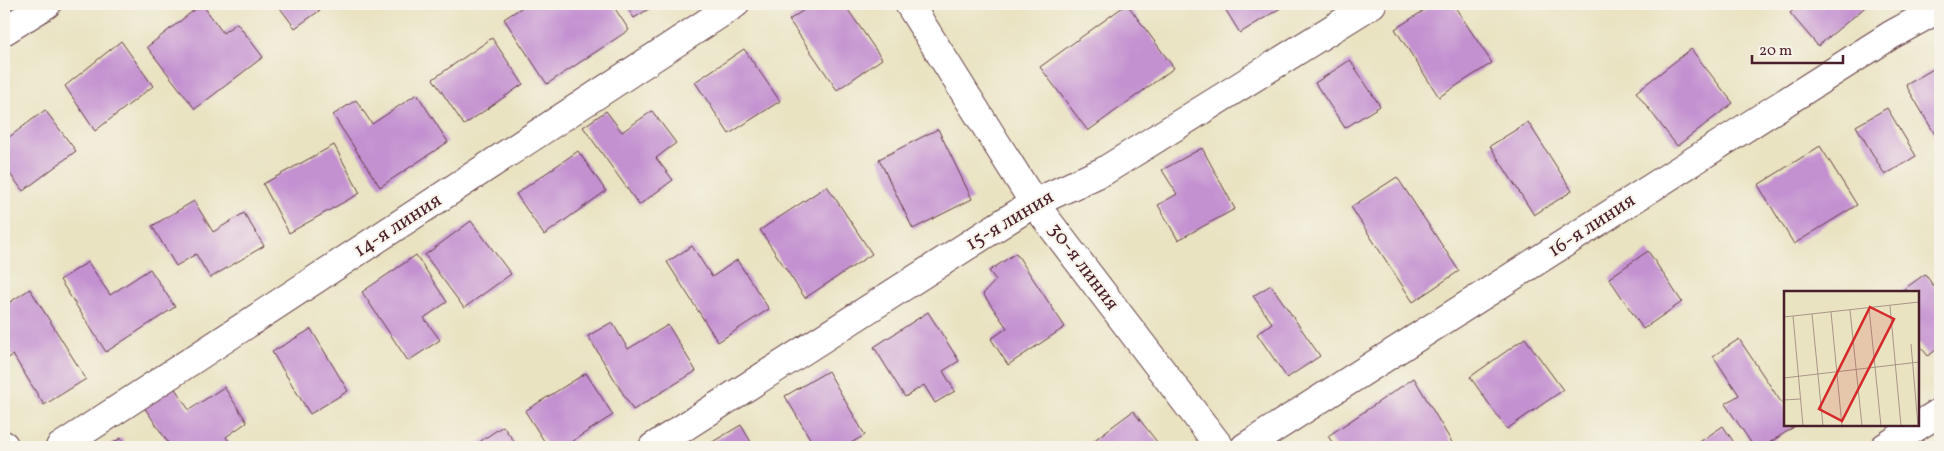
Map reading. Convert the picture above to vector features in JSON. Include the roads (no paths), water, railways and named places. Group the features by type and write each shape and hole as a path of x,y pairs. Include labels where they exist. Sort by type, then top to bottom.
{"street":[{"path":"4,31 47,4"},
{"name":"14-я линия","path":"60,447 735,4"},
{"name":"30-я линия","path":"909,4 1034,203 1220,447"},
{"name":"15-я линия","path":"653,447 1034,203 1104,171 1372,4"},
{"name":"16-я линия","path":"1245,447 1882,41 1940,8"},
{"path":"1919,425 1940,412"},
{"path":"1885,447 1918,426"}]}
